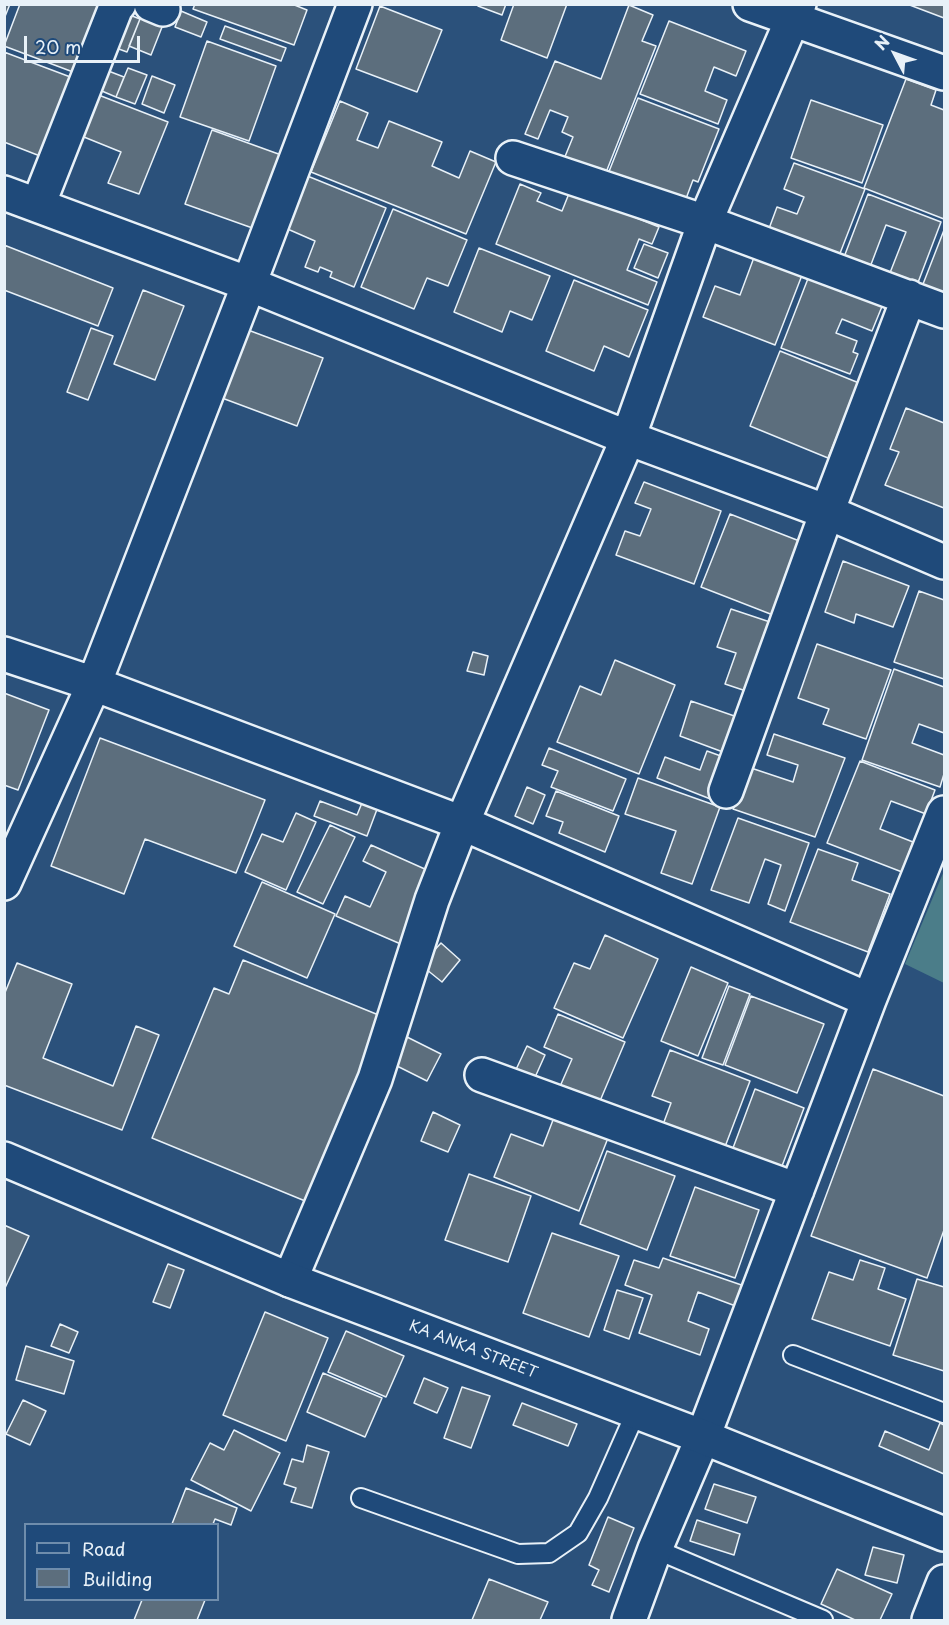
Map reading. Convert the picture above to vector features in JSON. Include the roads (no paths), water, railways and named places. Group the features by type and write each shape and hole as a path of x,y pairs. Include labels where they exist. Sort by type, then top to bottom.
{"street":[{"path":"38,205 119,4"},
{"path":"4,883 94,684 355,4"},
{"path":"750,4 796,12 945,73"},
{"path":"290,1280 375,1079 432,900 462,823 628,438 705,222 796,12"},
{"path":"513,158 705,222 945,311"},
{"path":"4,193 249,285 628,438 827,512 945,562"},
{"path":"726,791 827,512 909,297"},
{"path":"4,654 94,684 462,823 869,1000"},
{"path":"629,1620 655,1549 703,1437 869,1000 945,813"},
{"path":"482,1075 797,1190"},
{"name":"KA ANKA STREET","path":"4,1159 290,1280 703,1437 945,1534"},
{"path":"929,1620 945,1582"}],"lane":[{"path":"793,1355 945,1413"},
{"path":"361,1498 518,1554 549,1553 578,1533 597,1498 636,1412"},
{"path":"655,1549 823,1620"}]}
